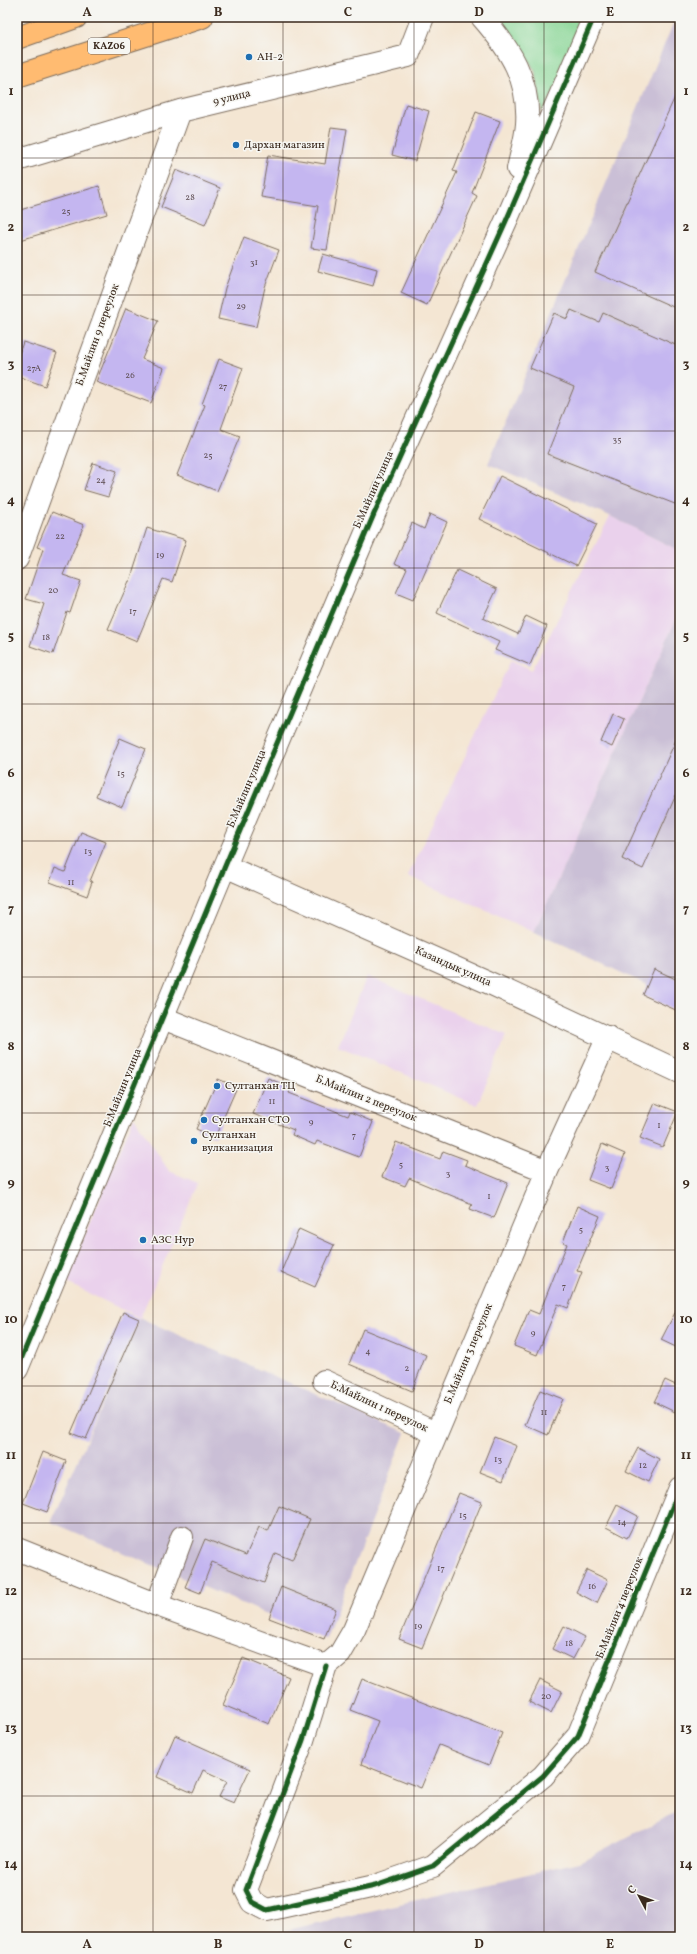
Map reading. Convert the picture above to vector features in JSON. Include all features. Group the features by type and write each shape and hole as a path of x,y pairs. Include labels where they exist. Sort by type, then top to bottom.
{"highway":[{"path":"17,38 76,17"},
{"name":"KАZ06","path":"17,76 202,17"}],"street":[{"name":"9 улица","path":"17,160 180,111 408,56 423,17"},
{"path":"482,17 498,34 519,70 525,89 527,125 506,221"},
{"path":"506,221 594,17"},
{"name":"Б.Майлин 9 переулок","path":"17,559 180,111"},
{"name":"Б.Майлин улица","path":"17,1369 225,866 374,514 506,221"},
{"name":"Казандык улица","path":"225,866 608,1037 680,1072"},
{"name":"Б.Майлин 2 переулок","path":"163,1018 547,1171"},
{"name":"Б.Майлин 3 переулок","path":"326,1666 340,1654 354,1630 435,1433 547,1171 608,1037"},
{"name":"Б.Майлин 1 переулок","path":"324,1381 435,1433"},
{"name":"Б.Майлин 4 переулок","path":"326,1666 303,1740 246,1890 252,1902 267,1910 374,1886 433,1866 543,1776 578,1736 680,1488"},
{"path":"157,1605 182,1537"},
{"path":"17,1549 157,1605 326,1666"}],"shaded area":[{"path":"676,17 680,17 680,551 610,516 488,464"},
{"path":"610,516 680,551 680,611 534,932 408,876 511,660 532,670"},
{"path":"680,611 680,1000 534,932"},
{"path":"367,976 507,1035 477,1105 338,1046"},
{"path":"134,1117 169,1171 198,1183 140,1318 65,1282"},
{"path":"140,1318 405,1433 326,1639 51,1522"},
{"path":"680,1810 680,1937 258,1937 579,1862"}],"green space":[{"path":"498,17 598,17 542,112 536,73 517,40"}],"building":[{"path":"680,86 680,310 595,272"},
{"path":"406,104 429,111 415,161 392,155"},
{"path":"476,112 500,121 472,193 477,196 427,305 401,293 457,172 453,171"},
{"path":"331,127 347,129 327,250 311,248 318,206 261,197 268,155 325,164"},
{"path":"176,170 220,188 205,225 161,207"},
{"path":"99,186 107,214 17,241 17,211"},
{"path":"244,237 279,250 265,287 256,327 218,319 225,288"},
{"path":"323,254 377,269 373,286 318,271"},
{"path":"126,308 158,321 142,359 164,368 151,403 96,382"},
{"path":"571,310 599,322 603,313 680,347 680,506 547,454 574,387 530,368 554,313 567,319"},
{"path":"23,342 57,353 45,386 17,376 17,360"},
{"path":"219,359 243,368 221,429 240,436 217,491 177,475 205,405 202,404"},
{"path":"93,463 117,471 108,497 84,490"},
{"path":"500,476 597,524 576,566 479,519"},
{"path":"52,512 84,525 63,575 81,581 70,613 67,612 53,654 30,646 44,604 26,599 43,549 37,547"},
{"path":"430,514 447,522 413,600 396,593 407,569 394,564 412,523 424,529"},
{"path":"147,528 186,540 172,582 163,579 137,641 108,629 130,581"},
{"path":"457,570 497,589 483,618 518,634 526,616 547,626 530,665 495,650 499,642 437,613"},
{"path":"613,714 624,719 612,747 601,742"},
{"path":"680,731 680,786 643,869 622,859"},
{"path":"120,738 146,749 122,807 96,796"},
{"path":"81,832 106,842 90,881 92,882 87,896 50,882 55,868 65,872"},
{"path":"654,969 680,981 680,1012 643,995"},
{"path":"268,1078 291,1088 289,1093 348,1116 350,1112 373,1122 359,1157 317,1141 315,1145 292,1135 294,1130 253,1114"},
{"path":"218,1079 237,1087 215,1137 196,1129"},
{"path":"655,1103 678,1112 663,1147 640,1138"},
{"path":"396,1142 440,1159 443,1151 467,1160 465,1165 508,1183 494,1218 470,1209 472,1204 409,1178 405,1186 382,1177"},
{"path":"602,1144 625,1154 611,1189 588,1180"},
{"path":"577,1206 600,1216 577,1271 582,1272 568,1308 558,1304 537,1355 514,1346 529,1310 539,1314 567,1244 563,1242"},
{"path":"299,1229 334,1245 315,1287 281,1272"},
{"path":"680,1303 680,1349 661,1340"},
{"path":"123,1312 139,1319 86,1439 71,1433"},
{"path":"363,1329 426,1355 412,1391 349,1364"},
{"path":"665,1380 680,1387 680,1402 675,1412 654,1402"},
{"path":"540,1390 563,1399 548,1435 525,1425"},
{"path":"494,1437 517,1446 503,1481 480,1472"},
{"path":"638,1448 659,1459 648,1482 626,1471"},
{"path":"43,1452 66,1461 47,1512 23,1503"},
{"path":"459,1493 482,1502 422,1648 399,1639"},
{"path":"617,1505 638,1516 627,1538 606,1527"},
{"path":"279,1506 310,1519 292,1560 275,1553 264,1583 212,1562 200,1593 185,1587 205,1539 246,1555 259,1527 268,1531"},
{"path":"587,1570 608,1580 597,1603 576,1592"},
{"path":"281,1587 336,1609 324,1639 269,1618"},
{"path":"564,1626 585,1637 573,1659 552,1649"},
{"path":"243,1658 289,1677 269,1724 223,1705"},
{"path":"362,1679 502,1733 489,1765 439,1745 421,1788 361,1764 378,1721 350,1710"},
{"path":"540,1680 562,1691 551,1713 529,1702"},
{"path":"175,1735 250,1769 234,1803 219,1797 227,1781 203,1770 193,1793 157,1777"}],"cycle path":[{"path":"17,1369 225,866 374,514 506,221 594,17"},
{"path":"326,1666 303,1740 246,1890 252,1902 267,1910 375,1886 433,1866 543,1776 578,1736 680,1488"}],"place":[{"name":"АН-2","path":"249,57"},
{"name":"Дархан магазин","path":"236,145"},
{"name":"Султанхан ТЦ","path":"217,1086"},
{"name":"Султанхан СТО","path":"204,1120"},
{"name":"Султанхан вулканизация","path":"194,1141"},
{"name":"АЗС Нур","path":"143,1240"}]}
